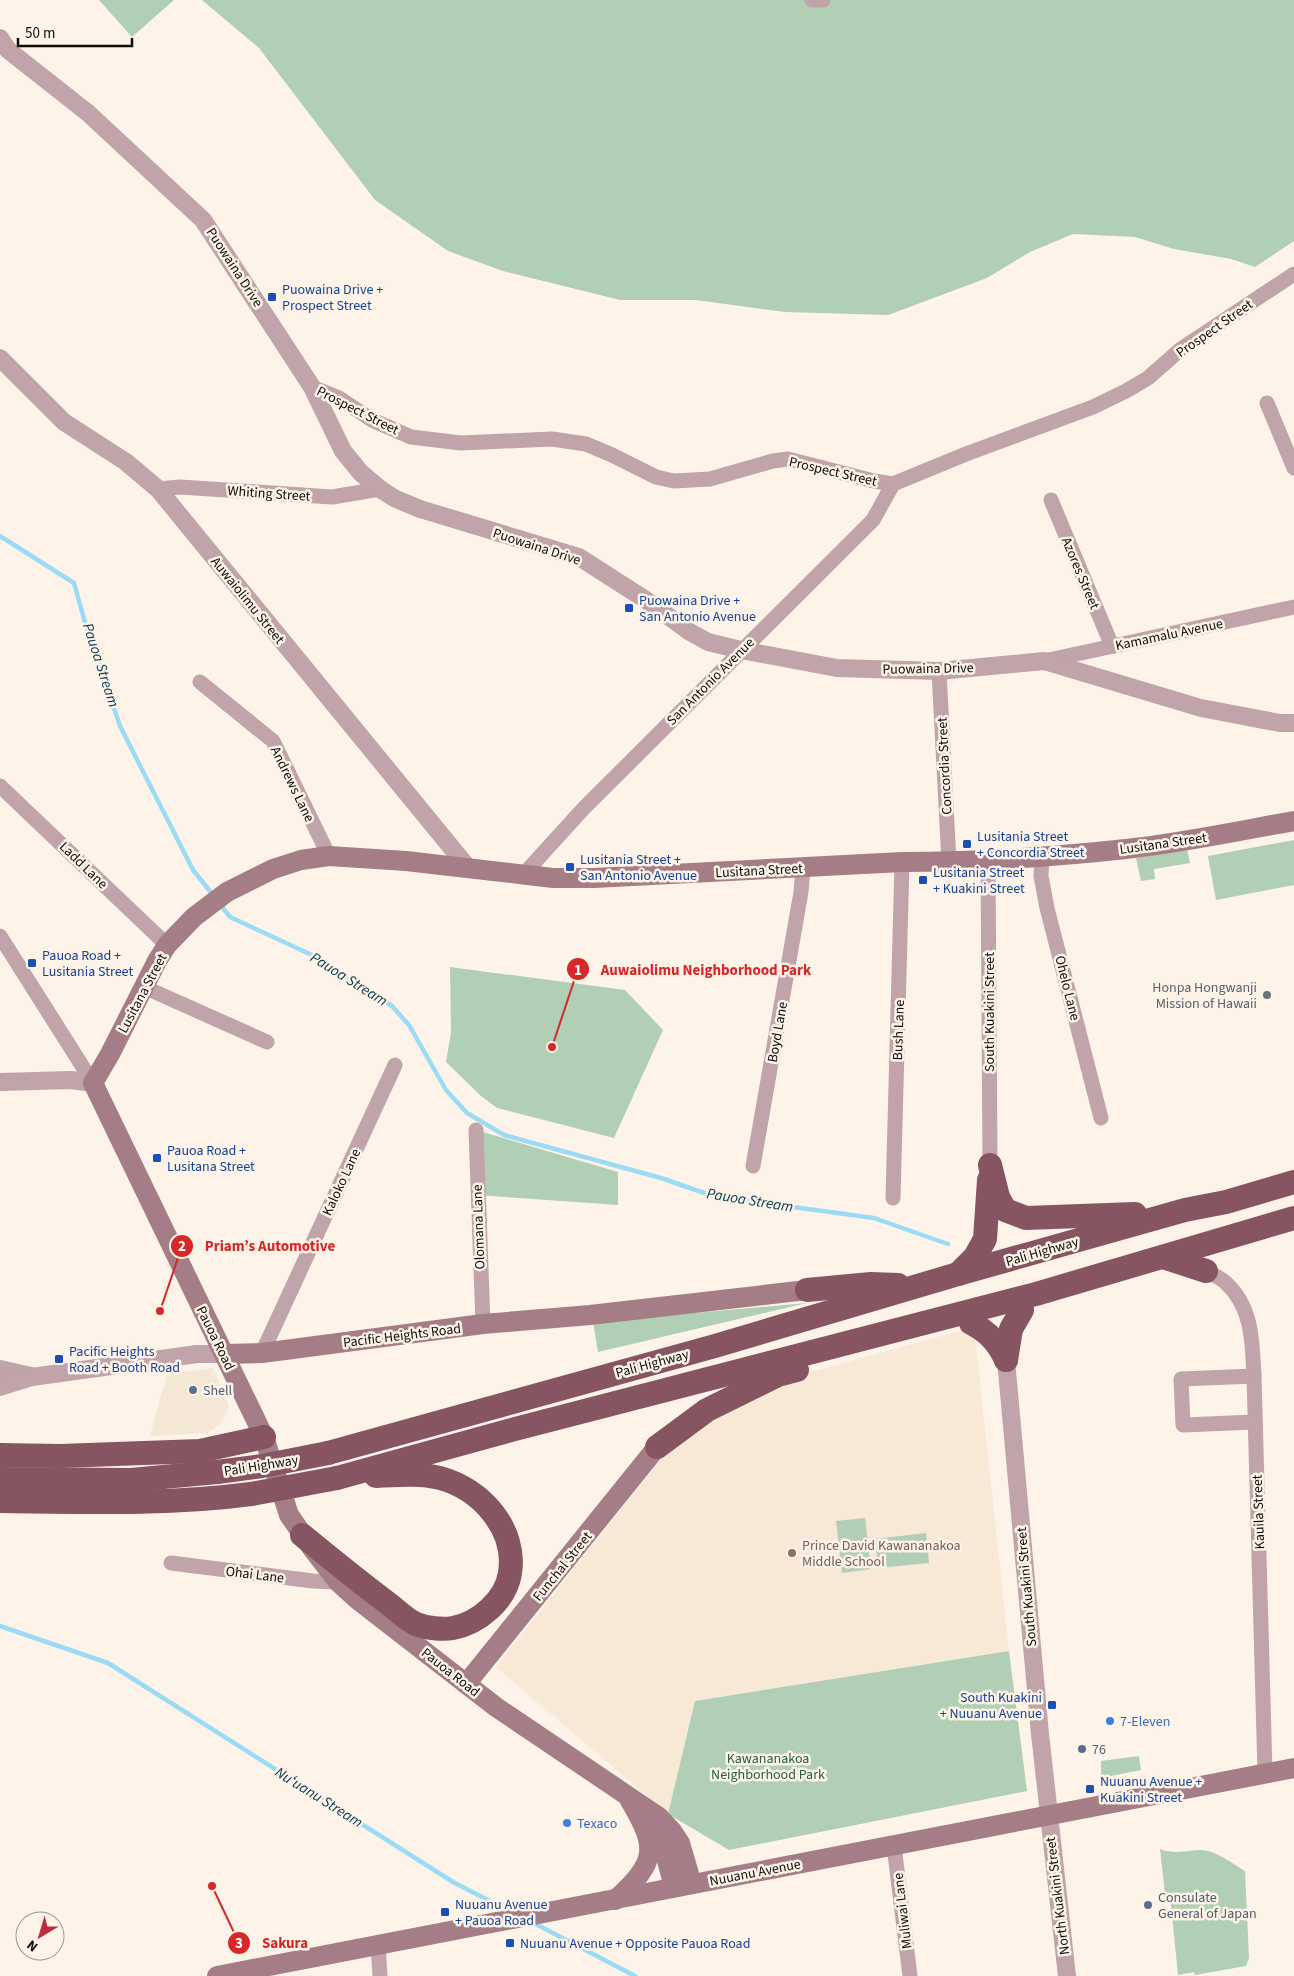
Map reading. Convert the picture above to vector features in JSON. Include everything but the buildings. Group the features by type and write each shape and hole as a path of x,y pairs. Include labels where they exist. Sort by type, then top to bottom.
{"highway":[{"path":"990,1166 998,1197 1005,1210 1026,1218 1104,1216 1185,1210"},
{"path":"958,1274 975,1257 985,1239 990,1166"},
{"name":"Pali Highway","path":"0,1479 131,1480 262,1466 328,1453 715,1346 958,1274 1185,1210 1226,1202 1294,1182"},
{"name":"Pali Highway","path":"0,1502 146,1501 223,1498 275,1491 337,1478 597,1407 963,1314 1294,1218"},
{"path":"1162,1257 1206,1271"},
{"path":"657,1447 707,1410 778,1375 1116,1283 1122,1269"},
{"path":"807,1290 871,1284 922,1285"},
{"path":"1006,1360 1011,1329 1022,1310"},
{"path":"971,1323 984,1330 994,1340 1000,1347 1006,1360"},
{"path":"0,1456 200,1451 264,1436"},
{"path":"302,1535 415,1623 432,1628 452,1629 469,1624 480,1617 501,1596 510,1573 510,1550 506,1534 491,1510 475,1495 451,1482 439,1478 422,1476 337,1478"}],"main road":[{"name":"Lusitana Street","path":"93,1083 110,1054 144,986 168,945 194,917 227,892 273,869 301,860 329,856 406,861 553,878 594,878 1042,856 1126,849 1294,821"},
{"name":"Pauoa Road","path":"93,1083 264,1436 289,1515 302,1535 338,1582 372,1611 496,1707 628,1797 652,1811 672,1831 680,1843 683,1886"},
{"name":"Pacific Heights Road","path":"224,1354 262,1353 483,1324 590,1315 807,1290"},
{"name":"Funchal Street","path":"466,1684 657,1447"},
{"name":"Nuuanu Avenue","path":"217,1976 1048,1815 1182,1791 1265,1772 1294,1768"},
{"path":"615,1900 635,1881 646,1866 648,1856 649,1841 646,1828 628,1797"}],"street":[{"path":"812,0 823,0"},
{"name":"Puowaina Drive","path":"0,38 8,50 88,112 203,220 312,387 343,452 361,473 380,490 394,498 420,509 579,558 708,642 837,668 939,671 1044,661 1201,708 1280,723 1294,723"},
{"name":"Prospect Street","path":"312,387 339,398 372,420 411,437 461,443 552,439 586,444 612,454 656,476 674,481 710,479 773,461 788,459 874,482 893,484 966,454 1093,407 1126,391 1148,378 1181,349 1294,274"},
{"name":"Auwaiolimu Street","path":"0,358 64,422 126,462 158,490 469,869"},
{"path":"1268,402 1294,468"},
{"name":"San Antonio Avenue","path":"523,875 584,808 873,520 893,484"},
{"name":"Whiting Street","path":"158,490 180,487 332,497 380,490"},
{"name":"Azores Street","path":"1051,500 1112,646"},
{"name":"Kamamalu Avenue","path":"1044,661 1294,607"},
{"name":"Concordia Street","path":"939,671 949,862"},
{"name":"Andrews Lane","path":"200,682 273,740 329,856"},
{"name":"Ladd Lane","path":"0,786 168,945"},
{"name":"Ohelo Lane","path":"1042,856 1042,876 1047,908 1101,1118"},
{"name":"South Kuakini Street","path":"988,859 990,1166"},
{"name":"Bush Lane","path":"893,1198 902,862"},
{"name":"Boyd Lane","path":"753,1166 801,892 803,868"},
{"name":"Pauoa Road","path":"0,936 93,1083"},
{"path":"144,986 267,1042"},
{"name":"Kaloko Lane","path":"262,1353 395,1065"},
{"path":"0,1082 72,1080 93,1083"},
{"name":"Olomana Lane","path":"476,1130 483,1324"},
{"name":"Kauila Street","path":"1206,1271 1225,1282 1240,1300 1251,1326 1265,1772"},
{"name":"Pacific Heights Road","path":"0,1388 32,1377 197,1354 224,1354"},
{"name":"South Kuakini Street","path":"1006,1360 1048,1815"},
{"path":"0,1369 32,1377"},
{"path":"1254,1376 1181,1379 1184,1424 1255,1422"},
{"name":"Ohai Lane","path":"171,1563 313,1581 338,1582"},
{"name":"North Kuakini Street","path":"1048,1815 1067,1976"},
{"name":"Muliwai Lane","path":"894,1846 910,1976"},
{"path":"378,1945 380,1976"}],"shaded area":[{"name":"Prince David Kawananakoa Middle School","path":"974,1327 1009,1651 695,1701 668,1814 496,1667 663,1456 708,1419 789,1378"},
{"name":"Shell","path":"213,1368 229,1406 221,1423 208,1433 150,1436 167,1374"}],"green space":[{"path":"99,0 174,0 132,37"},
{"path":"202,0 1294,0 1294,241 1255,267 1231,259 1174,249 1135,237 1073,234 1030,252 987,278 888,315 785,312 696,300 620,300 503,271 448,251 375,200 259,48"},
{"path":"1294,840 1294,885 1216,900 1208,856"},
{"path":"1187,849 1190,863 1154,869 1155,879 1141,881 1136,858"},
{"path":"450,967 625,990 663,1030 614,1138 497,1108 481,1096 446,1062 451,1032"},
{"path":"476,1130 618,1172 618,1205 477,1195"},
{"path":"807,1303 598,1352 593,1322"},
{"path":"865,1518 871,1569 842,1573 836,1521"},
{"path":"926,1533 929,1563 878,1568 875,1539"},
{"name":"Kawananakoa Neighborhood Park","path":"1009,1651 1027,1791 729,1850 668,1814 695,1701"},
{"path":"1139,1756 1141,1770 1101,1778 1101,1761"},
{"path":"1160,1849 1176,1852 1208,1851 1219,1855 1245,1871 1249,1958 1246,1966 1195,1975 1194,1972 1178,1975 1170,1895 1165,1894"}],"waterway":[{"name":"Pauoa Stream","path":"0,536 74,583 86,626 120,726 193,870 213,895"},
{"name":"Pauoa Stream","path":"219,903 230,917 314,956 392,1006 409,1025 446,1090 467,1113 504,1135 661,1178 713,1196 874,1218 948,1244"},
{"name":"Nuʻuanu Stream","path":"0,1626 108,1663 453,1882 511,1912"},
{"name":"Nuʻuanu Stream","path":"532,1922 635,1976"}],"place":[{"name":"Puowaina Drive + Prospect Street","path":"272,297"},
{"name":"Puowaina Drive + San Antonio Avenue","path":"629,608"},
{"name":"Lusitania Street + Concordia Street","path":"967,844"},
{"name":"Lusitania Street + San Antonio Avenue","path":"570,867"},
{"name":"Lusitania Street + Kuakini Street","path":"923,880"},
{"name":"Pauoa Road + Lusitania Street","path":"32,963"},
{"name":"Honpa Hongwanji Mission of Hawaii","path":"1267,995"},
{"name":"Auwaiolimu Neighborhood Park","path":"552,1047"},
{"name":"Pauoa Road + Lusitana Street","path":"157,1158"},
{"name":"Priam’s Automotive","path":"160,1311"},
{"name":"Pacific Heights Road + Booth Road","path":"59,1359"},
{"name":"Shell","path":"193,1390"},
{"name":"Prince David Kawananakoa Middle School","path":"792,1553"},
{"name":"South Kuakini + Nuuanu Avenue","path":"1052,1705"},
{"name":"7-Eleven","path":"1110,1721"},
{"name":"76","path":"1082,1749"},
{"name":"Nuuanu Avenue + Kuakini Street","path":"1090,1789"},
{"name":"Texaco","path":"567,1823"},
{"name":"Sakura","path":"212,1886"},
{"name":"Consulate General of Japan","path":"1148,1905"},
{"name":"Nuuanu Avenue + Pauoa Road","path":"445,1912"},
{"name":"Nuuanu Avenue + Opposite Pauoa Road","path":"510,1943"}]}
